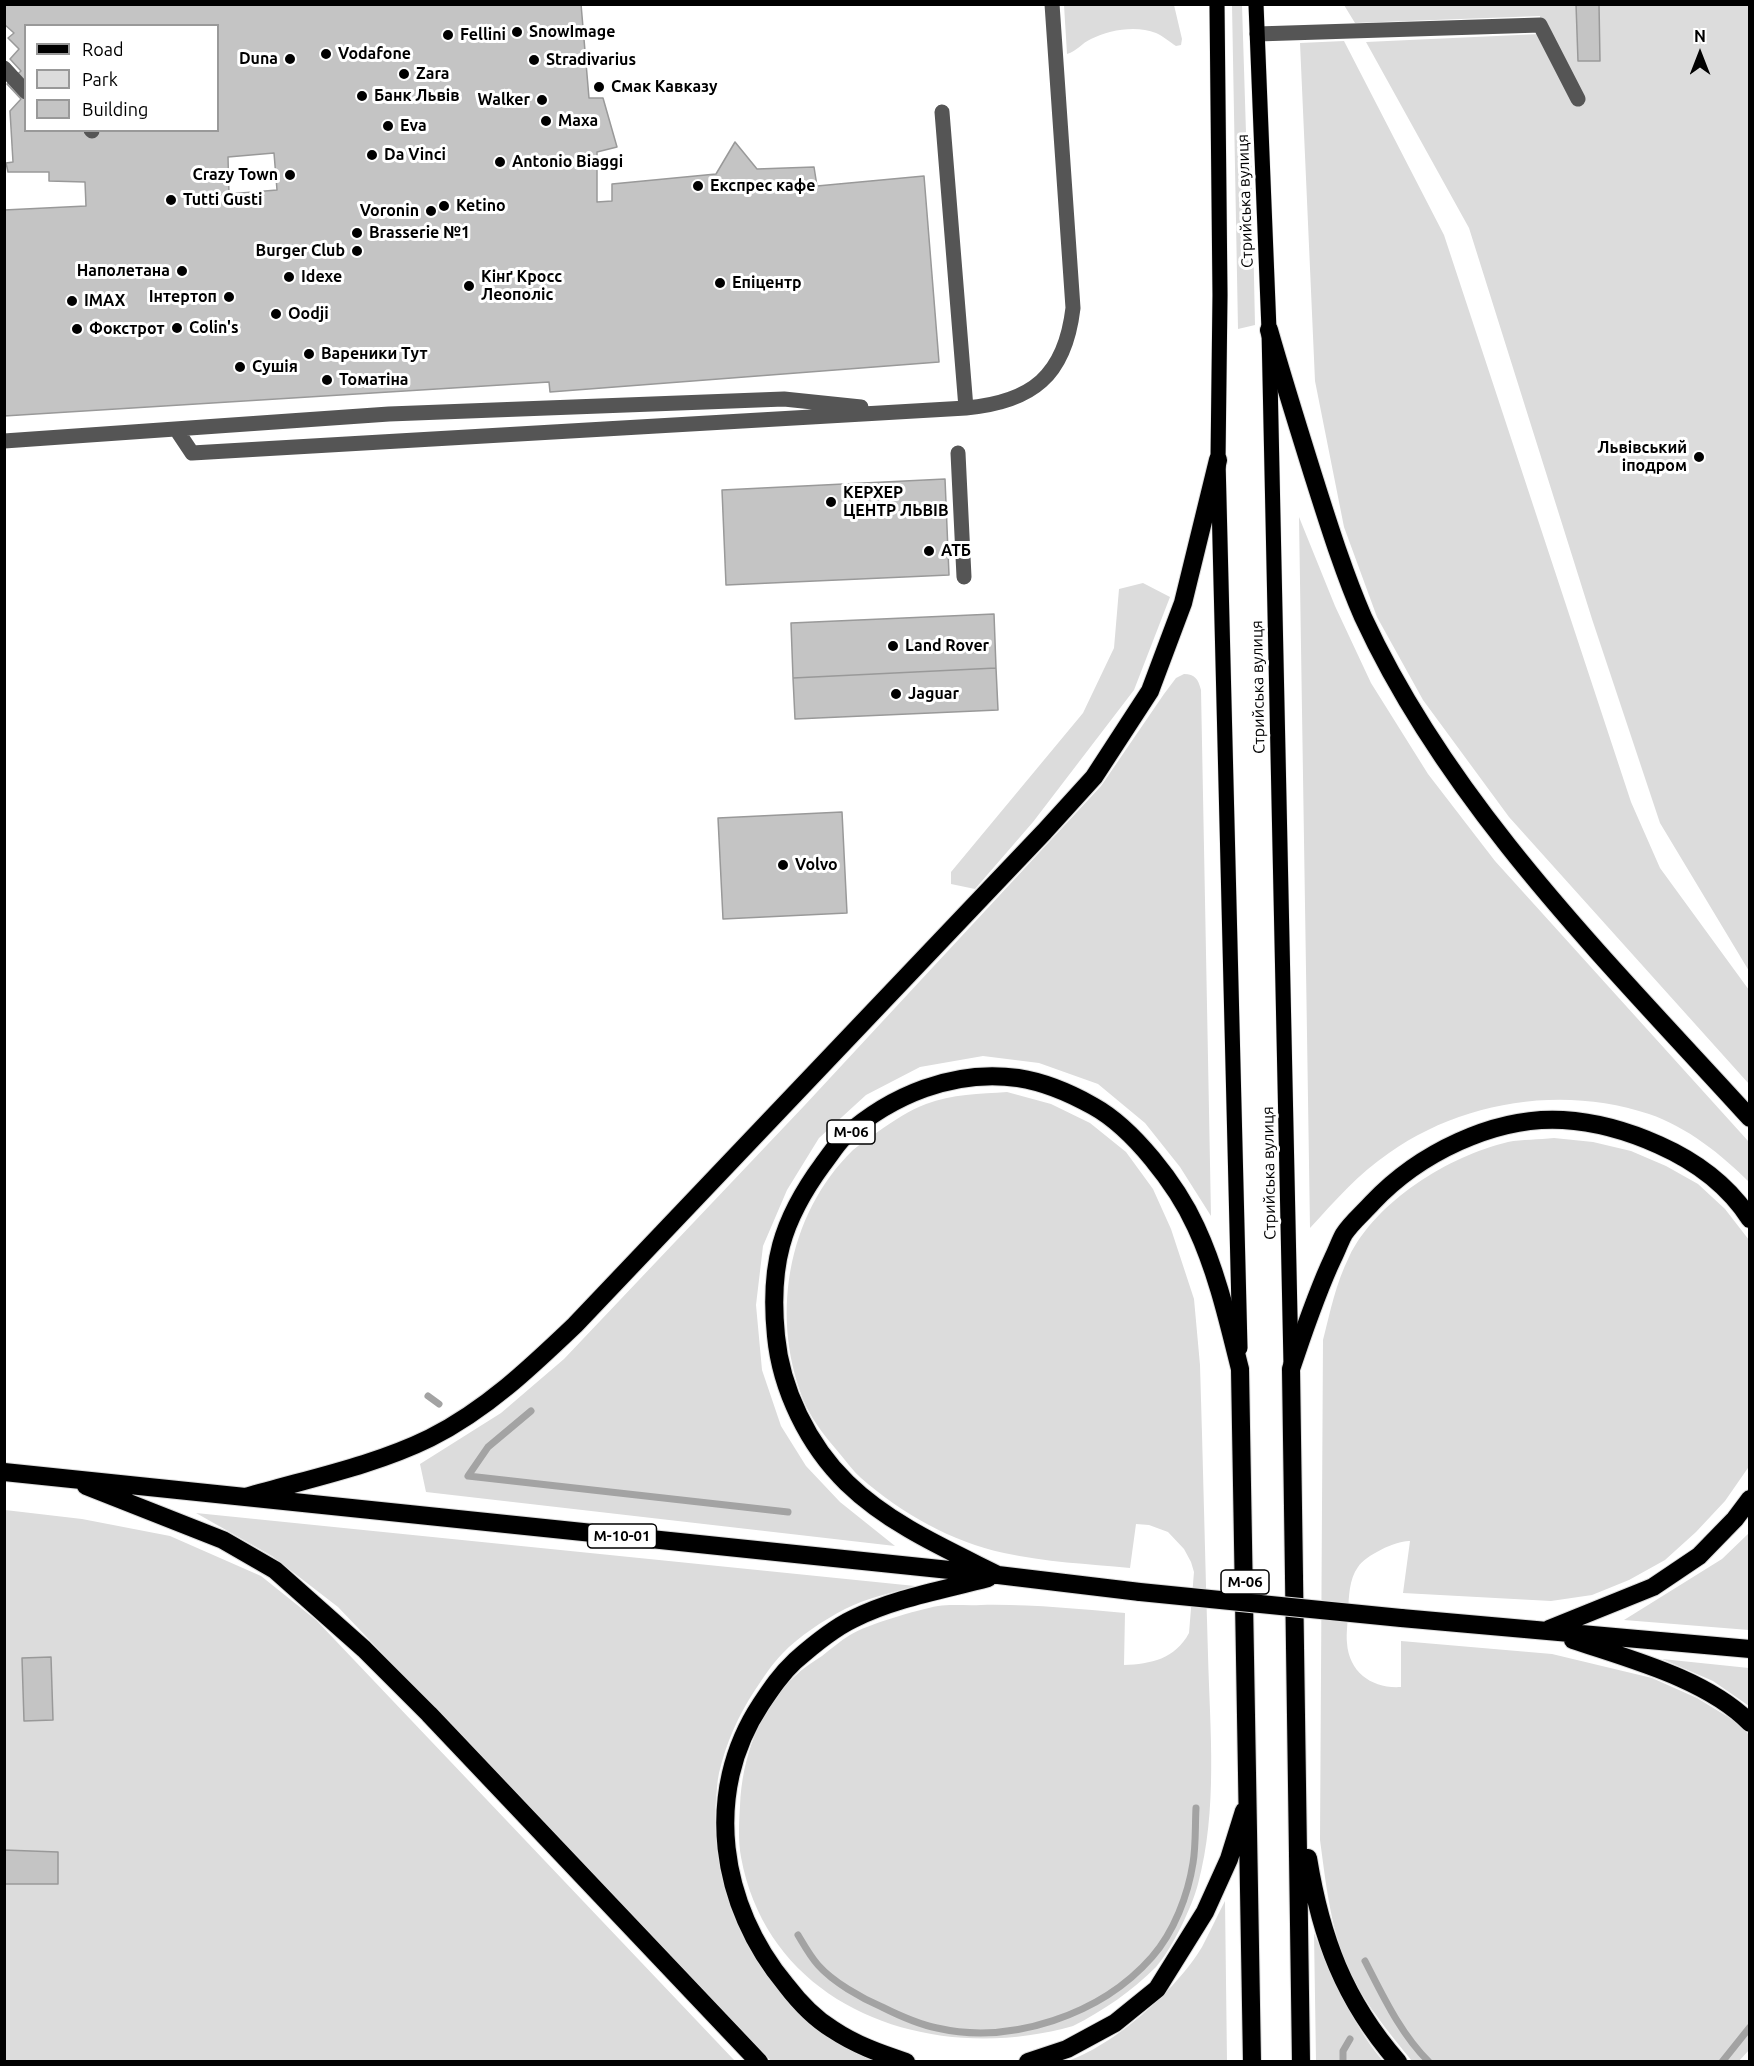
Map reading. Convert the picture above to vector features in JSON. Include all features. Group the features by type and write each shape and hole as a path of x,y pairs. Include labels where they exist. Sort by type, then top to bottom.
{"highway":[{"path":"1269,330 1330,528 1363,616 1410,706 1459,780 1531,876 1749,1118"},
{"path":"246,1497 361,1464 431,1437 479,1408 519,1378 575,1325 1044,832 1094,777 1149,691 1183,603 1218,460"},
{"name":"М-06","path":"1252,2061 1249,1795 1240,1369 1218,1284 1196,1225 1169,1181 1135,1139 1095,1107 1050,1086 1017,1078 980,1077 944,1081 909,1094 879,1110 842,1139 812,1180 786,1226 776,1265 772,1304 778,1357 792,1402 814,1442 846,1483 884,1513 927,1540 998,1575 1140,1592 1401,1618 1749,1649"},
{"path":"1301,2061 1291,1369 1317,1291 1345,1233 1389,1185 1432,1155 1476,1135 1518,1124 1561,1120 1606,1125 1680,1154 1718,1181 1749,1219"},
{"name":"М-10-01","path":"4,1472 998,1575"},
{"path":"65,1478 223,1540 275,1570 364,1649 429,1714 759,2061"},
{"path":"1546,1630 1653,1587 1699,1556 1735,1519 1749,1499"},
{"path":"906,2061 867,2049 831,2029 801,2004 773,1970 748,1928 736,1898 727,1859 724,1823 729,1774 738,1744 771,1688 792,1663 818,1642 852,1619 896,1602 998,1575"},
{"path":"1546,1630 1670,1674 1707,1692 1749,1723"},
{"path":"1028,2061 1067,2049 1115,2023 1157,1989 1205,1912 1229,1860 1249,1795"},
{"path":"1299,1804 1315,1902 1330,1948 1351,1997 1377,2038 1398,2061"}],"main road":[{"name":"Стрийська вулиця","path":"1217,4 1220,260 1218,460 1240,1369"},
{"name":"Стрийська вулиця","path":"1256,4 1269,330 1291,1369"}],"lane":[{"path":"176,429 192,453 966,408 992,405 1018,397 1042,381 1059,359 1070,334 1073,308 1052,4"},
{"path":"1257,34 1540,26 1578,99"},
{"path":"4,68 24,90"},
{"path":"942,112 966,408"},
{"path":"4,441 389,414 784,399 901,412"},
{"path":"958,453 964,577"}],"green space":[{"path":"1064,5 1174,5 1182,39 1181,45 1176,46 1159,34 1131,29 1098,36 1067,54"},
{"path":"1232,5 1242,5 1246,133 1251,138 1255,325 1238,329"},
{"path":"1344,5 1749,5 1749,971 1660,823 1592,619 1469,228 1366,42 1540,34 1540,16 1355,23"},
{"path":"1344,41 1444,235 1631,802 1660,868 1749,990 1749,1084 1509,817 1423,700 1377,617 1344,527 1315,381 1300,43"},
{"path":"1299,517 1335,606 1371,683 1428,774 1495,861 1749,1142 1749,1182 1703,1142 1677,1126 1649,1114 1616,1105 1582,1101 1548,1100 1514,1103 1481,1110 1448,1121 1418,1135 1367,1170 1310,1228"},
{"path":"1143,583 1170,597 1134,690 1033,822 975,889 951,884 951,872 1083,713 1114,648 1119,589"},
{"path":"1184,674 1196,678 1201,690 1211,1216 1180,1167 1145,1123 1098,1084 1039,1063 983,1056 920,1067 866,1095 819,1138 787,1190 763,1246 756,1305 762,1370 781,1426 806,1466 840,1502 895,1546 426,1492 420,1464 501,1413 564,1359 804,1106 1101,786 1164,694 1176,678"},
{"path":"1007,1092 1051,1104 1090,1123 1126,1152 1153,1189 1171,1229 1194,1299 1200,1365 1211,1741 1210,1799 1208,1828 1198,1884 1175,1939 1156,1967 1117,2000 1073,2026 1020,2036 966,2038 914,2030 865,2014 821,1988 785,1954 758,1910 741,1857 739,1819 744,1770 755,1735 771,1703 801,1670 846,1637 868,1626 918,1611 949,1605 1035,1606 1125,1613 1124,1665 1161,1658 1177,1649 1189,1633 1194,1572 1184,1549 1168,1532 1149,1525 1136,1524 1130,1568 1019,1556 965,1542 910,1514 876,1491 855,1472 826,1437 806,1406 795,1373 788,1339 787,1305 790,1271 799,1237 812,1205 830,1176 856,1147 914,1109 946,1098"},
{"path":"1554,1138 1593,1142 1631,1151 1666,1166 1698,1184 1725,1209 1749,1240 1750,1465 1725,1501 1665,1560 1629,1580 1592,1595 1551,1601 1403,1593 1410,1541 1382,1549 1362,1562 1351,1583 1347,1631 1349,1654 1352,1663 1364,1677 1381,1685 1401,1687 1401,1641 1552,1654 1652,1678 1697,1698 1738,1723 1749,1735 1750,2049 1739,2061 1412,2061 1360,1991 1343,1956 1332,1918 1320,1840 1323,1340 1334,1298 1344,1267 1361,1237 1377,1217 1416,1184 1462,1158 1485,1149 1513,1141"},
{"path":"5,1510 82,1519 170,1536 261,1576 316,1620 735,2061 5,2062"},
{"path":"196,1513 915,1586 845,1609 820,1623 778,1658 749,1700 733,1730 719,1773 716,1800 719,1863 736,1922 750,1950 767,1976 811,2021 850,2049 876,2061 771,2061 338,1607 272,1556"},
{"path":"1749,1533 1749,1630 1624,1620 1722,1559"},
{"path":"1662,1659 1749,1668 1749,1706 1713,1681"},
{"path":"1225,1901 1227,2061 1065,2062 1084,2054 1123,2030 1177,1981 1202,1947"},
{"path":"1314,1933 1352,2016 1383,2061 1316,2061"}],"building":[{"name":"Кінґ Кросс Леополіс","path":"4,4 581,4 589,98 603,98 617,147 597,152 597,202 612,201 612,184 716,174 735,142 757,169 814,167 817,186 924,176 939,362 550,392 549,382 4,416 4,210 86,206 85,182 49,181 49,172 8,172 6,163 13,162 10,111 21,99 7,84 21,71 10,59 19,49 8,38 14,33 4,24"},
{"path":"1576,4 1599,4 1600,61 1578,61"},
{"path":"274,153 277,190 229,194 228,157"},
{"path":"945,479 949,575 726,585 722,490"},
{"name":"Land Rover","path":"994,614 996,668 793,678 791,623"},
{"name":"Jaguar","path":"996,668 998,710 795,719 793,678"},
{"name":"Volvo","path":"842,812 847,913 723,919 718,818"},
{"path":"51,1657 53,1720 24,1721 22,1658"},
{"path":"4,1850 58,1852 58,1884 4,1884"}],"waterway":[{"path":"428,1396 439,1404"},
{"path":"531,1411 488,1447 468,1476 788,1512"},
{"path":"798,1935 818,1965 839,1983 865,1999 916,2022 965,2032 995,2032 1053,2021 1107,1995 1131,1977 1160,1947 1179,1913 1188,1888 1194,1856 1196,1808"},
{"path":"1365,1961 1401,2027 1429,2062"},
{"path":"1722,2062 1750,2027"},
{"path":"1343,2062 1343,2051 1350,2039"}],"place":[{"name":"SnowImage","path":"517,32"},
{"name":"Fellini","path":"448,35"},
{"name":"Vodafone","path":"326,54"},
{"name":"Duna","path":"290,59"},
{"name":"Stradivarius","path":"534,60"},
{"name":"Zara","path":"404,74"},
{"name":"Смак Кавказу","path":"599,87"},
{"name":"Банк Львів","path":"362,96"},
{"name":"Walker","path":"542,100"},
{"name":"Маха","path":"546,121"},
{"name":"Eva","path":"388,126"},
{"name":"Da Vinci","path":"372,155"},
{"name":"Antonio Biaggi","path":"500,162"},
{"name":"Crazy Town","path":"290,175"},
{"name":"Експрес кафе","path":"698,186"},
{"name":"Tutti Gusti","path":"171,200"},
{"name":"Ketino","path":"444,206"},
{"name":"Voronin","path":"431,211"},
{"name":"Brasserie №1","path":"357,233"},
{"name":"Burger Club","path":"357,251"},
{"name":"Наполетана","path":"182,271"},
{"name":"Idexe","path":"289,277"},
{"name":"Епіцентр","path":"720,283"},
{"name":"Кінґ Кросс Леополіс","path":"469,286"},
{"name":"Інтертоп","path":"229,297"},
{"name":"IMAX","path":"72,301"},
{"name":"Oodji","path":"276,314"},
{"name":"Colin's","path":"177,328"},
{"name":"Фокстрот","path":"77,329"},
{"name":"Вареники Тут","path":"309,354"},
{"name":"Сушія","path":"240,367"},
{"name":"Томатіна","path":"327,380"},
{"name":"Львівський іподром","path":"1699,457"},
{"name":"КЕРХЕР ЦЕНТР ЛЬВІВ","path":"831,502"},
{"name":"АТБ","path":"929,551"},
{"name":"Land Rover","path":"893,646"},
{"name":"Jaguar","path":"896,694"},
{"name":"Volvo","path":"783,865"}]}
